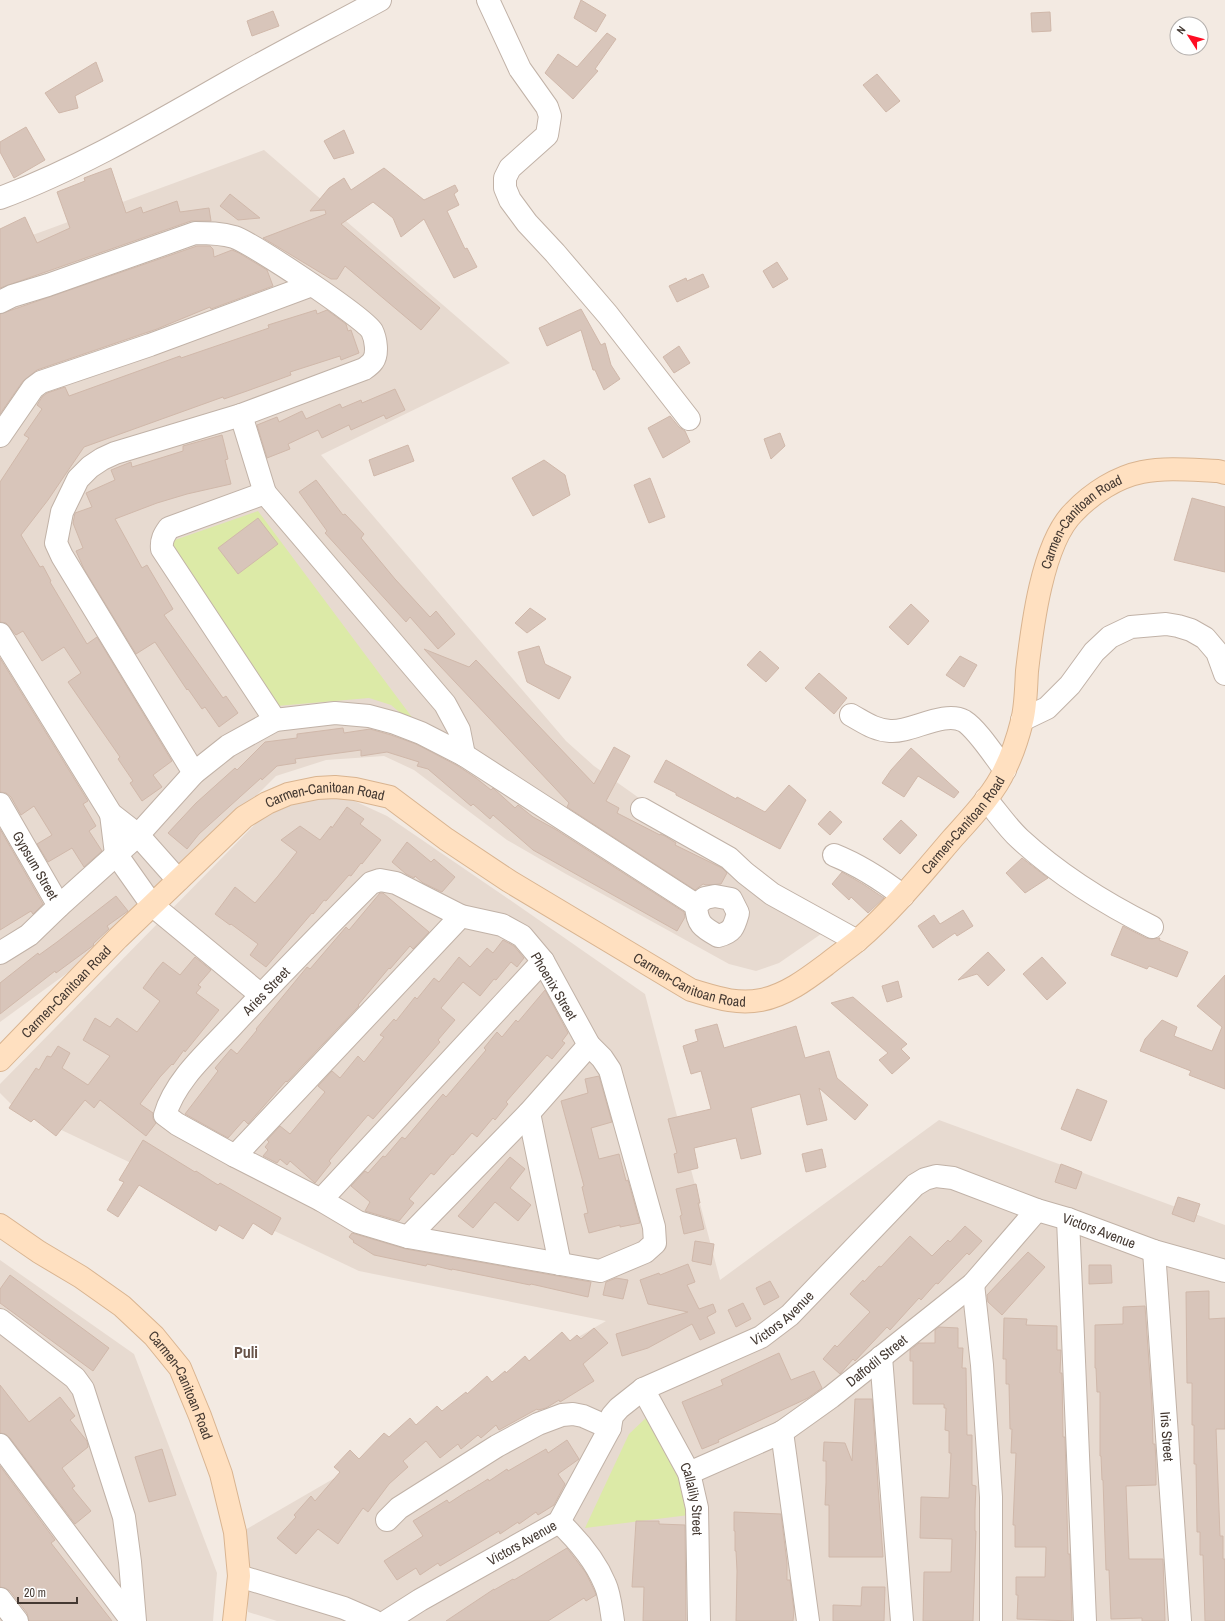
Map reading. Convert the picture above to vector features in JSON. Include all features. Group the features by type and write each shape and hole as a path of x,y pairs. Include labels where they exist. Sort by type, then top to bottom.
{"main road":[{"name":"Carmen-Canitoan Road","path":"0,1060 152,905 244,817 267,803 288,794 317,788 355,788 390,797 446,839 510,881 691,990 741,1003 763,1000 785,992 857,941 903,896 986,799 1005,770 1022,720 1037,601 1045,568 1053,546 1065,522 1073,512 1095,494 1119,480 1142,472 1166,470 1218,471 1225,473"},
{"name":"Carmen-Canitoan Road","path":"0,1225 39,1252 81,1277 122,1306 154,1336 180,1368 200,1416 221,1474 235,1532 239,1576 234,1621"}],"street":[{"path":"0,198 25,188 116,145 280,52 380,0"},
{"path":"488,0 520,69 547,107 550,116 547,135 510,168 505,178 505,188 510,200 527,223 608,315 689,419"},
{"path":"0,302 12,296 195,233 214,233 234,237 251,245 336,301 372,330 376,350 373,360 364,369 241,415 115,453 96,463 78,479 62,512 56,544 62,556 194,773"},
{"path":"0,436 33,388 41,382 312,285"},
{"path":"241,415 265,493 445,704 459,730 464,754"},
{"path":"265,493 169,528 161,543 162,549 275,720"},
{"path":"1022,720 1047,708 1070,685 1094,652 1110,637 1130,627 1166,624 1191,630 1205,638 1217,652 1225,674"},
{"path":"0,634 111,814 138,834 178,880"},
{"path":"0,953 29,935 138,834 194,773 228,746 275,720 335,713 369,716 396,723 464,754 696,905"},
{"path":"851,715 875,729 891,732 945,718 963,721 974,731 1005,770"},
{"path":"986,799 1019,838 1053,865 1124,913 1152,927"},
{"name":"Gypsum Street","path":"0,804 59,906"},
{"path":"642,809 729,858 772,894 857,941"},
{"path":"111,814 116,854 152,905 261,995"},
{"path":"834,855 879,878 903,896"},
{"name":"Phoenix Street","path":"380,880 396,883 461,916 502,925 522,936 543,961 589,1045 602,1058 610,1070 654,1227 655,1243 645,1252 600,1271 560,1264"},
{"name":"Aries Street","path":"235,1156 177,1124 165,1115 168,1103 188,1074 261,995 371,883 380,880"},
{"path":"461,916 235,1156 321,1200 358,1222 408,1237 560,1264 529,1113"},
{"path":"321,1200 543,961"},
{"path":"408,1237 529,1113 589,1045"},
{"name":"Victors Avenue","path":"387,1621 420,1600 559,1522 610,1428 612,1416 619,1408 643,1389 761,1337 790,1315 915,1185 925,1179 936,1176 952,1178 1037,1210 1068,1219 1154,1251 1225,1271"},
{"name":"Daffodil Street","path":"689,1473 782,1432 831,1397 973,1284 1037,1210"},
{"path":"1068,1219 1085,1621"},
{"name":"Iris Street","path":"1154,1251 1180,1621"},
{"path":"973,1284 982,1365 991,1497 991,1621"},
{"path":"0,1320 71,1374 83,1389 124,1517 130,1562 133,1621"},
{"path":"881,1356 902,1621"},
{"name":"Callalily Street","path":"643,1389 689,1473 697,1508 700,1621"},
{"path":"387,1520 399,1508 497,1446 538,1424 562,1415 573,1414 583,1416 610,1428"},
{"path":"782,1432 808,1621"},
{"path":"0,1445 133,1621"},
{"path":"559,1522 574,1536 591,1558 606,1586 613,1621"},
{"path":"239,1576 344,1608 374,1621"},
{"path":"0,1598 17,1621"}],"shaded area":[{"path":"264,150 510,363 321,455 566,741 594,766 663,815 837,923 779,963 756,971 729,964 507,840 414,770 384,756 326,760 276,776 239,813 70,971 0,1022 0,247"},
{"path":"337,793 387,816 645,994 720,1280 939,1120 1225,1225 1225,1621 277,1621 248,1612 245,1530 606,1321 359,1271 15,1108 0,1093 0,1084 273,806"},
{"path":"0,1260 134,1354 217,1573 213,1621 0,1621"}],"green space":[{"path":"258,511 423,732 391,705 369,698 277,706 169,542"},
{"path":"648,1416 670,1456 684,1490 689,1515 585,1528 629,1434"}],"building":[{"path":"581,0 606,15 596,32 574,18"},
{"path":"273,11 279,26 252,36 247,21"},
{"path":"1050,12 1051,31 1032,32 1031,13"},
{"path":"607,33 616,39 595,69 598,71 573,99 545,73 558,54 577,67"},
{"path":"96,62 103,81 75,96 78,108 59,113 45,93"},
{"path":"877,74 900,101 886,112 863,85"},
{"path":"26,127 45,160 14,178 0,152 0,142"},
{"path":"344,130 354,153 334,159 324,141"},
{"path":"111,168 126,213 141,207 143,213 177,201 180,212 209,208 211,221 191,221 0,288 0,229 25,217 37,243 70,228 57,192 85,181 84,178"},
{"path":"384,168 424,200 455,185 458,191 454,194 459,205 447,211 465,249 467,248 477,267 454,278 424,219 401,237 393,218 373,202 341,224 440,308 421,330 345,266 337,279 331,279 263,238 326,214 325,210 310,211 329,188 344,178 351,190"},
{"path":"230,194 260,218 238,220 220,206"},
{"path":"197,246 210,246 213,249 214,257 232,250 239,253 267,270 273,286 211,309 210,307 157,329 37,370 23,381 0,414 0,314"},
{"path":"777,262 788,279 773,288 763,271"},
{"path":"703,274 709,287 677,302 669,286 686,278 687,281"},
{"path":"581,309 601,345 605,343 611,365 620,379 604,390 595,370 593,370 581,330 547,346 539,328"},
{"path":"316,310 317,314 327,310 346,324 348,331 351,330 359,353 341,360 340,356 290,372 291,375 224,399 223,397 84,447 48,500 21,535 40,567 43,566 51,581 50,582 87,644 97,637 172,761 153,775 162,787 142,801 130,783 133,781 118,759 120,757 68,682 81,673 64,647 42,661 23,631 16,635 6,623 0,622 0,482 29,438 24,435 42,409 37,405 42,397 47,393 65,387 69,396 180,356 181,358 269,328 268,325"},
{"path":"679,346 690,363 674,373 663,357"},
{"path":"395,389 405,410 386,419 384,415 351,430 349,425 322,438 318,430 288,444 290,449 267,458 257,425 277,417 279,422 302,411 306,419 340,404 342,408 361,400 362,403"},
{"path":"670,416 679,427 685,431 690,442 663,458 648,428"},
{"path":"780,433 785,446 771,459 764,439"},
{"path":"222,435 228,459 225,460 231,484 187,494 157,503 115,519 142,568 147,565 173,609 164,615 223,698 226,696 238,713 219,727 205,707 202,709 188,689 187,690 155,642 136,654 84,569 76,551 83,548 73,523 75,513 92,507 86,493 115,480 111,470 131,462 132,467 183,451 183,446"},
{"path":"408,445 414,461 374,476 369,460"},
{"path":"544,460 565,475 570,495 533,516 512,478"},
{"path":"650,478 665,517 649,523 634,485"},
{"path":"316,480 343,515 345,514 364,534 361,538 395,579 430,617 436,611 455,634 438,649 410,617 406,622 325,533 327,531 299,492"},
{"path":"1192,498 1225,507 1225,572 1174,560"},
{"path":"258,518 278,544 238,574 218,548"},
{"path":"911,604 929,621 908,645 889,627"},
{"path":"530,608 546,619 527,633 515,623"},
{"path":"539,646 545,664 571,677 559,699 527,682 518,652"},
{"path":"424,649 469,667 476,660 594,784 614,747 630,756 606,801 619,808 617,813 660,835 665,836 676,843 675,845 722,868 727,873 721,884 703,884 695,890 567,807 569,803"},
{"path":"760,651 779,668 766,682 747,665"},
{"path":"960,656 977,665 964,687 946,675"},
{"path":"0,658 88,801 83,804 96,826 89,831 102,851 84,867 72,848 48,862 37,844 52,835 34,806 21,815 11,797 6,793 0,792"},
{"path":"819,673 847,698 834,714 805,688"},
{"path":"343,728 344,733 370,729 391,735 416,744 458,766 491,790 493,788 515,808 518,805 533,817 555,829 684,912 685,917 677,931 533,850 493,815 490,819 473,804 471,806 428,769 417,766 419,762 387,752 361,756 361,750 295,759 296,763 277,766 262,780 261,778 199,834 187,849 168,833 196,803 235,768 237,770 265,742 297,738 297,734"},
{"path":"911,748 959,792 954,798 918,776 904,797 882,783 891,770"},
{"path":"666,760 736,799 737,797 765,812 789,785 806,800 780,849 654,782"},
{"path":"347,807 364,819 360,824 381,840 351,876 349,875 326,901 324,900 313,914 312,913 266,967 250,955 258,944 215,914 235,887 255,903 297,852 281,840 300,826 320,840 331,826 332,828"},
{"path":"830,811 842,822 830,835 818,824"},
{"path":"901,820 917,835 900,854 883,839"},
{"path":"0,829 43,904 33,914 31,911 0,930"},
{"path":"407,842 431,862 434,859 455,877 442,892 423,883 415,876 414,878 406,874 392,862"},
{"path":"1022,858 1048,878 1025,893 1006,873"},
{"path":"842,872 884,898 868,913 851,897 849,900 832,884"},
{"path":"380,893 383,893 429,932 413,949 410,946 390,969 389,968 358,1005 359,1006 287,1082 286,1081 248,1124 244,1120 228,1138 185,1114 218,1071 215,1068 231,1049 237,1054 307,967 310,969 346,927 349,930"},
{"path":"116,896 128,911 107,926 109,929 93,944 94,945 56,973 55,971 0,1014 0,983 38,953 39,955 57,942"},
{"path":"963,910 973,926 957,936 955,933 933,948 918,926 934,915 940,924"},
{"path":"1123,926 1146,938 1160,938 1159,940 1188,952 1177,977 1149,966 1147,969 1111,955"},
{"path":"503,940 514,946 524,958 517,967 511,962 480,996 463,982 441,1008 455,1020 438,1040 440,1042 373,1119 368,1115 329,1161 331,1163 315,1183 290,1161 287,1165 280,1159 277,1163 263,1156 268,1150 265,1147 269,1142 267,1140 280,1126 290,1134 325,1092 318,1086 332,1071 340,1078 358,1056 364,1062 384,1037 380,1035 394,1019 396,1021 415,997 417,999 434,978 439,982 459,957 470,967 487,948 493,953"},
{"path":"988,952 1005,970 988,986 977,974 958,980"},
{"path":"195,957 211,970 198,985 201,987 196,993 219,1010 185,1052 184,1050 173,1065 172,1064 160,1077 140,1104 153,1113 153,1119 156,1123 146,1136 100,1100 94,1108 85,1100 56,1136 34,1119 31,1122 9,1108 36,1068 39,1070 47,1056 51,1057 58,1046 70,1053 62,1068 88,1085 110,1056 83,1040 95,1018 110,1027 117,1018 137,1032 160,1001 143,988 157,969 163,962 180,975"},
{"path":"1042,957 1066,983 1047,1000 1023,974"},
{"path":"1225,975 1225,1089 1189,1075 1191,1071 1140,1051 1145,1039 1162,1020 1177,1027 1174,1036 1212,1051 1222,1027 1197,1006"},
{"path":"898,981 902,997 887,1002 882,986"},
{"path":"545,990 568,1033 562,1041 565,1043 552,1059 547,1055 506,1102 508,1104 495,1120 493,1118 477,1137 472,1133 434,1175 431,1173 409,1199 414,1203 399,1221 365,1211 370,1202 351,1186 365,1171 368,1173 383,1156 385,1157 402,1137 405,1139 443,1094 446,1097 486,1050 484,1048 497,1032 502,1037 516,1020 518,1022"},
{"path":"853,997 907,1044 901,1049 910,1058 892,1074 879,1060 888,1053 831,1003"},
{"path":"717,1024 724,1048 796,1026 805,1058 829,1051 837,1078 868,1105 855,1120 819,1088 827,1120 807,1125 800,1094 751,1108 761,1154 741,1159 736,1138 694,1148 698,1168 678,1173 674,1154 677,1153 668,1119 711,1109 701,1071 691,1074 683,1046 698,1041 695,1030"},
{"path":"599,1076 612,1122 591,1128 599,1159 619,1154 640,1223 620,1227 620,1225 589,1233 584,1214 588,1213 582,1187 584,1186 561,1101 588,1093 585,1079"},
{"path":"1077,1089 1107,1101 1091,1141 1061,1129"},
{"path":"143,1140 218,1185 220,1183 281,1218 272,1235 253,1223 243,1239 219,1225 216,1231 139,1185 118,1217 107,1210 124,1182 119,1180"},
{"path":"822,1149 826,1167 806,1172 802,1154"},
{"path":"510,1157 525,1169 510,1188 531,1205 518,1221 495,1202 473,1228 458,1216"},
{"path":"1061,1164 1082,1172 1076,1189 1055,1182"},
{"path":"696,1184 700,1203 698,1203 704,1229 684,1234 680,1216 682,1215 676,1189"},
{"path":"1178,1197 1200,1204 1194,1222 1172,1214"},
{"path":"965,1226 982,1241 969,1255 967,1253 921,1300 919,1298 890,1330 887,1327 855,1361 853,1359 840,1374 823,1359 835,1345 837,1347 870,1312 850,1294 863,1280 864,1282 879,1266 881,1267 910,1236 932,1256 948,1240 950,1242"},
{"path":"352,1233 406,1249 591,1282 588,1297 531,1284 427,1264 426,1266 374,1255 353,1242 354,1241 349,1237"},
{"path":"695,1241 714,1244 711,1265 692,1261"},
{"path":"1028,1252 1045,1267 1002,1315 988,1302 987,1295"},
{"path":"688,1264 695,1282 687,1285 699,1309 713,1304 716,1312 707,1317 715,1333 700,1340 692,1324 648,1348 622,1356 616,1334 688,1312 648,1304 640,1280 659,1273 660,1275"},
{"path":"1089,1265 1111,1265 1112,1283 1089,1284"},
{"path":"10,1275 109,1348 93,1371 0,1303 0,1289"},
{"path":"616,1278 628,1280 623,1299 603,1295 606,1282"},
{"path":"770,1281 779,1297 764,1305 756,1288"},
{"path":"1209,1291 1209,1319 1225,1318 1225,1429 1216,1429 1220,1536 1223,1536 1223,1559 1225,1559 1225,1621 1205,1621 1203,1555 1200,1555 1200,1532 1197,1532 1196,1464 1194,1464 1194,1425 1192,1425 1192,1383 1187,1383 1186,1292"},
{"path":"743,1303 751,1319 736,1327 728,1310"},
{"path":"1145,1306 1152,1405 1153,1444 1155,1444 1156,1485 1126,1486 1129,1559 1163,1559 1165,1621 1142,1621 1142,1618 1111,1619 1109,1570 1106,1570 1103,1480 1100,1456 1100,1392 1097,1392 1095,1368 1095,1325 1123,1324 1123,1307"},
{"path":"1004,1318 1027,1319 1026,1325 1057,1326 1057,1350 1061,1350 1060,1373 1062,1373 1063,1437 1065,1437 1068,1554 1070,1554 1072,1621 1017,1619 1018,1595 1016,1595 1016,1577 1045,1577 1046,1547 1015,1547 1015,1525 1013,1525 1016,1453 1011,1453 1012,1429 1010,1429 1009,1384 1006,1384 1006,1359 1003,1359"},
{"path":"939,1327 958,1328 958,1348 963,1348 962,1368 966,1368 967,1435 972,1435 972,1485 976,1486 973,1621 923,1621 924,1572 951,1572 952,1539 920,1538 921,1497 949,1498 951,1453 949,1453 949,1431 945,1430 946,1408 944,1408 944,1404 913,1404 913,1361 910,1361 910,1350 919,1343 935,1343 935,1330"},
{"path":"594,1328 608,1343 583,1364 594,1381 560,1402 559,1400 546,1408 537,1409 499,1430 496,1425 481,1438 478,1435 461,1449 458,1444 440,1458 426,1441 403,1461 408,1467 389,1484 368,1512 363,1508 338,1544 318,1529 296,1554 277,1538 296,1517 294,1515 311,1496 315,1501 340,1472 334,1467 350,1450 359,1459 384,1433 389,1437 410,1418 416,1425 437,1406 442,1411 466,1392 467,1394 487,1376 492,1382 505,1371 506,1373 525,1356 529,1361 562,1332 570,1341 577,1335 581,1339"},
{"path":"779,1353 791,1380 814,1371 822,1388 808,1398 702,1449 682,1402 723,1385 721,1380"},
{"path":"0,1385 29,1422 60,1397 75,1416 70,1420 87,1441 88,1447 62,1468 75,1486 72,1488 91,1511 75,1524 10,1438 5,1434 0,1433"},
{"path":"855,1399 872,1399 883,1557 829,1557 829,1505 825,1505 826,1461 823,1461 824,1442 845,1443 852,1461"},
{"path":"567,1440 579,1459 558,1474 565,1484 554,1505 538,1515 536,1512 519,1524 518,1522 500,1534 499,1531 440,1566 438,1563 420,1575 416,1568 397,1580 384,1561 423,1536 413,1521 447,1500 449,1503 488,1479 489,1481 507,1469 508,1471 546,1449 548,1453"},
{"path":"162,1449 176,1495 149,1502 135,1457"},
{"path":"0,1466 55,1540 51,1543 112,1621 29,1621 27,1613 10,1591 0,1587"},
{"path":"734,1512 781,1514 787,1563 787,1580 790,1580 794,1610 793,1621 736,1621 737,1571"},
{"path":"636,1521 659,1521 659,1524 685,1525 686,1621 643,1621 644,1587 632,1587"},
{"path":"567,1548 586,1573 596,1595 586,1601 584,1598 548,1621 446,1621 494,1589 513,1579 514,1580"},
{"path":"862,1587 885,1587 884,1621 833,1621 833,1605 861,1606"}],"district":[{"name":"Puli","path":"246,1352"}]}
